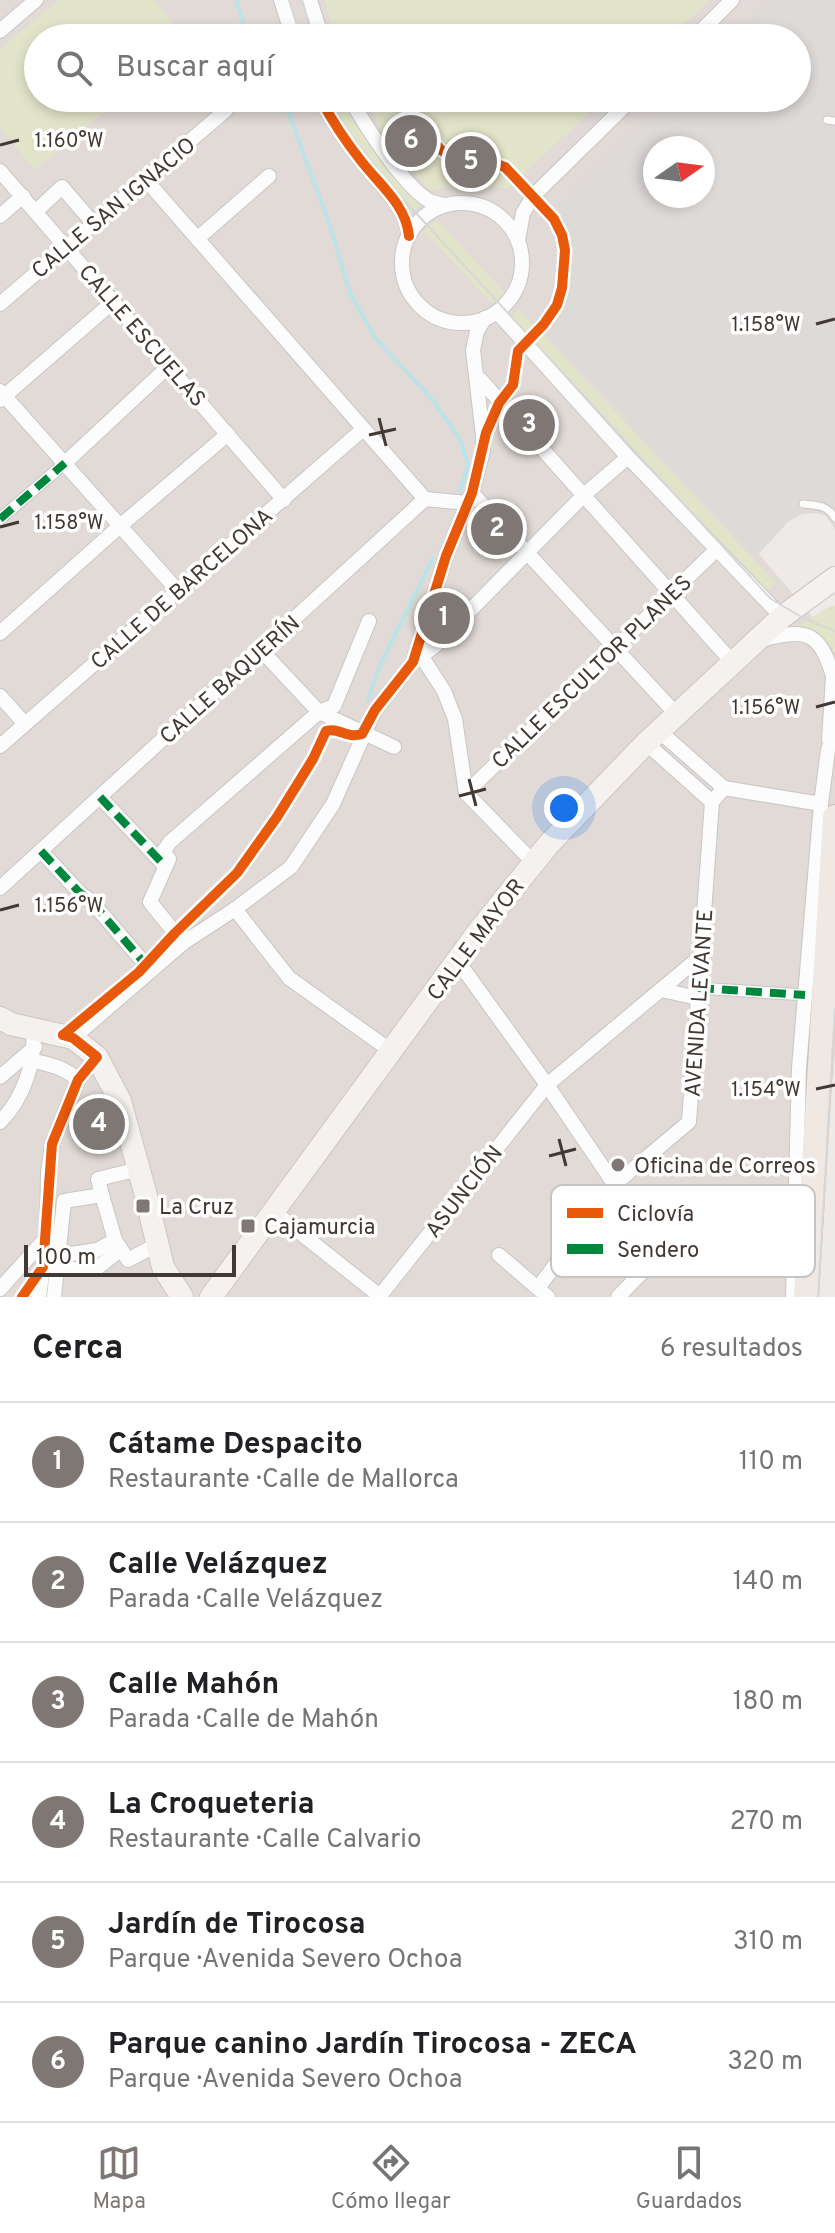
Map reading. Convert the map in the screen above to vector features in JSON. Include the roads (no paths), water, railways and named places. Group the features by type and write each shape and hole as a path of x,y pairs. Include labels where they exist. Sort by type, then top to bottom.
{"main road":[{"path":"782,617 835,578"},
{"path":"782,617 808,602 835,595"},
{"name":"CALLE MAYOR","path":"211,1297 457,960 534,863 583,806 782,617"},
{"path":"811,1185 828,810"},
{"path":"0,1018 11,1024 33,1046 73,1038 97,1057 120,1101 163,1267 182,1297"},
{"path":"806,1297 807,1277"}],"street":[{"path":"0,31 36,0"},
{"path":"281,0 289,24"},
{"path":"310,0 318,24"},
{"path":"708,24 732,0"},
{"name":"CALLE SAN IGNACIO","path":"0,304 224,112"},
{"path":"328,112 342,136 400,208 409,236"},
{"path":"359,112 381,146 417,191 430,201 446,205 471,204 487,209 509,226 518,242 522,261 519,281 511,298 477,331 473,350 483,451 470,498 446,556 417,660"},
{"path":"487,209 516,206 533,196 619,112"},
{"name":"CALLE ESCUELAS","path":"0,171 284,500"},
{"path":"197,239 269,176"},
{"path":"146,180 425,499 470,498 528,553 677,715"},
{"path":"36,211 62,187 93,223"},
{"path":"0,216 23,196"},
{"path":"518,242 523,213 533,196"},
{"path":"446,205 424,217 409,236 403,270 410,292 425,310 461,334 473,350"},
{"path":"114,301 2,396 178,591"},
{"path":"445,321 470,323 491,315"},
{"path":"491,315 782,617"},
{"path":"0,519 170,365"},
{"path":"477,375 733,663"},
{"path":"481,415 487,408 499,403"},
{"name":"CALLE DE BARCELONA","path":"0,746 362,430"},
{"path":"0,633 228,434"},
{"path":"73,1038 183,943 291,867 333,804 375,710 417,660 584,495 628,457"},
{"name":"CALLE BAQUERÍN","path":"0,888 425,499"},
{"name":"CALLE ESCULTOR PLANES","path":"466,793 717,549"},
{"path":"183,943 150,902 169,859 163,852 170,842 319,712 334,706 369,621"},
{"path":"756,641 795,633 815,639 826,653 834,679 828,750 828,810 799,1068 796,1185"},
{"path":"261,650 319,712 394,747"},
{"path":"417,660 444,691 455,719 466,793 534,863"},
{"path":"0,696 25,724"},
{"path":"828,750 835,732"},
{"path":"653,737 724,788 828,810"},
{"path":"653,737 712,802 724,788"},
{"path":"100,797 165,866"},
{"name":"AVENIDA LEVANTE","path":"615,1184 689,1122 712,802"},
{"path":"41,851 91,901 151,971"},
{"path":"235,909 289,978 391,1051"},
{"name":"ASUNCIÓN","path":"380,1297 547,1085 701,956"},
{"path":"457,960 615,1184"},
{"path":"661,990 805,995"},
{"path":"0,1077 33,1046"},
{"path":"33,1046 51,1064 70,1072 78,1080"},
{"path":"0,1122 13,1108 33,1046"},
{"path":"39,1297 47,1237 48,1172 52,1144 78,1080 97,1057"},
{"path":"139,1169 98,1179 118,1245 128,1260 156,1245"},
{"path":"54,1297 64,1201 102,1195"},
{"path":"274,1212 380,1297"},
{"path":"0,1289 47,1237"},
{"path":"57,1263 96,1269 118,1245"},
{"path":"499,1255 543,1293"},
{"path":"618,1297 638,1277"},
{"path":"793,1297 794,1277"}],"lane":[{"path":"803,504 820,505 831,511 835,518"}],"waterway":[{"path":"236,0 244,24"},
{"path":"288,112 329,223 350,293 375,338 431,398 461,441 468,466 460,491"},
{"path":"368,699 382,661 433,558"}],"tram line":[{"path":"289,0 297,24"},
{"path":"302,0 309,24"},
{"path":"337,112 354,140 403,199 771,599 803,618 835,631"},
{"path":"818,1297 835,1009"}],"place":[{"name":"Parque canino Jardín Tirocosa - ZECA","path":"411,141"},
{"name":"Jardín de Tirocosa","path":"471,162"},
{"name":"Calle Mahón","path":"529,425"},
{"name":"Calle Velázquez","path":"497,529"},
{"name":"Cátame Despacito","path":"444,618"},
{"name":"La Croqueteria","path":"99,1124"},
{"name":"Oficina de Correos","path":"618,1165"},
{"name":"La Cruz","path":"143,1206"},
{"name":"Cajamurcia","path":"248,1226"}]}
